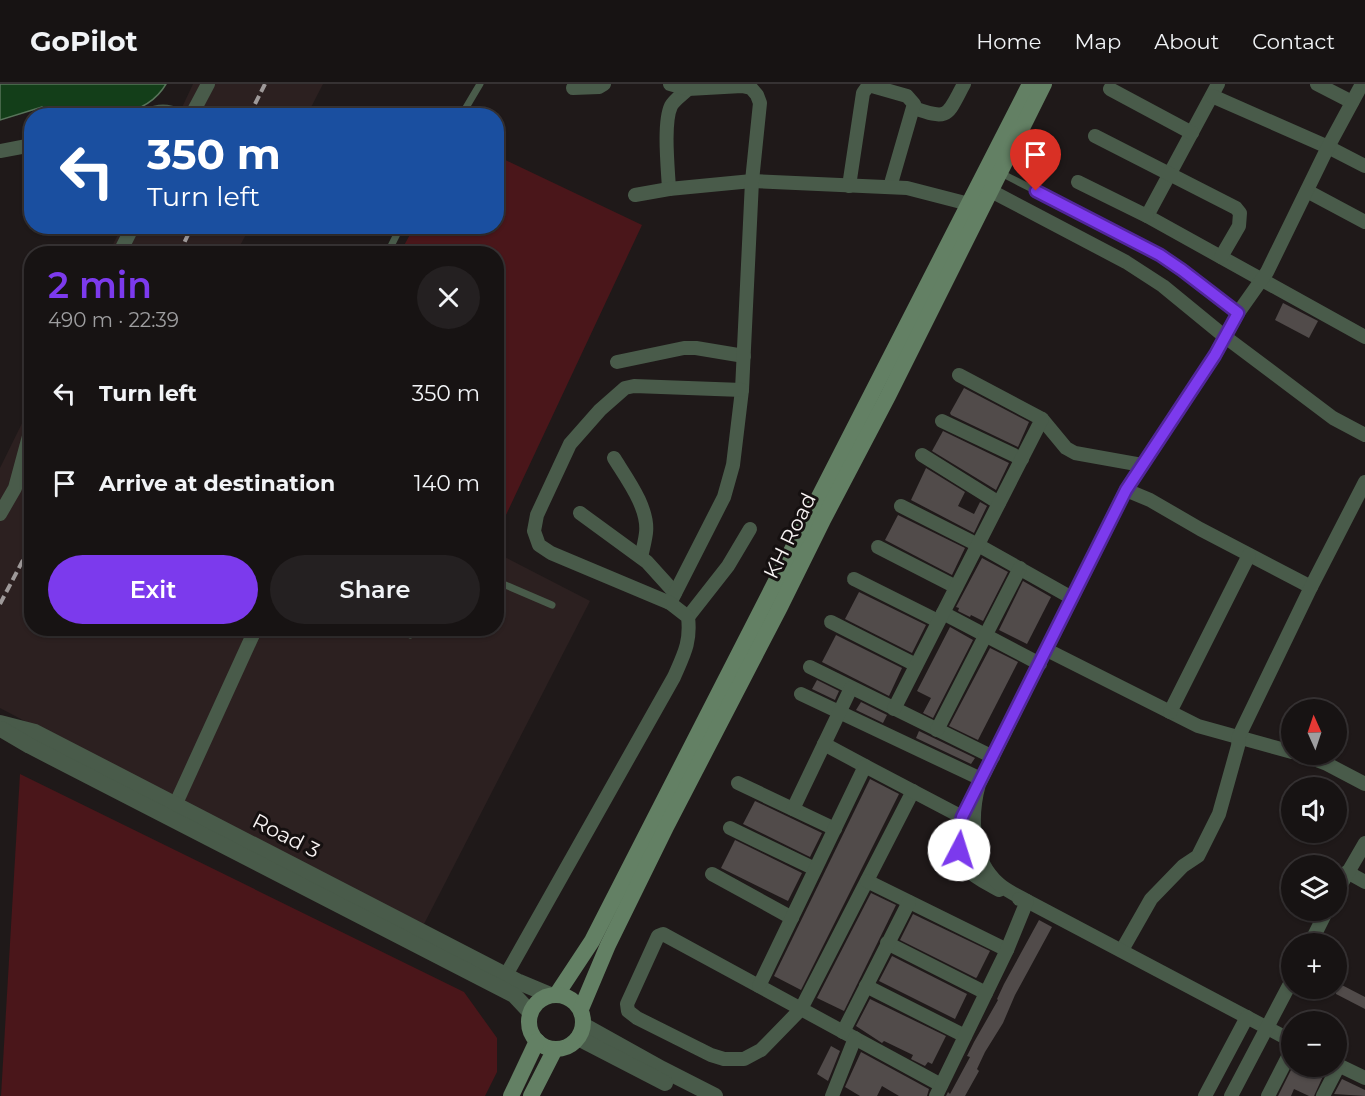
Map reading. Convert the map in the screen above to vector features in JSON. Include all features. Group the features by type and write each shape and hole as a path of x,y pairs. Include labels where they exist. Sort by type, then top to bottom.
{"main road":[{"name":"KH Road","path":"553,995 592,941 969,204 1000,173 1044,84"},
{"name":"KH Road","path":"581,1024 608,945 985,188 1024,86"},
{"path":"553,995 566,996 574,1001 581,1024 564,1048 555,1049 545,1046 537,1041 530,1028 530,1012 537,1002 553,995"},
{"path":"511,1096 537,1041"},
{"path":"531,1096 555,1049"}],"street":[{"path":"195,108 208,84"},
{"path":"573,88 599,87 604,84"},
{"path":"670,84 688,89 742,86 751,88 760,103 752,181 742,390 733,465 724,497 673,598"},
{"path":"914,108 944,115 949,111 964,84"},
{"path":"1317,84 1352,102"},
{"path":"1027,901 1003,892 968,870 959,850 958,833 962,817 1126,490 1262,279 1362,84"},
{"path":"849,186 865,89 872,86 907,96 912,99 914,108 890,187"},
{"path":"1148,216 1215,87 1365,166"},
{"path":"669,189 667,144 669,113 672,104 688,89"},
{"path":"1110,89 1192,133"},
{"path":"1095,136 1236,208 1240,213 1239,226 1221,257"},
{"path":"0,151 24,146"},
{"path":"635,195 669,189 752,181 907,188 969,204"},
{"path":"1078,182 1148,216 1365,337"},
{"path":"985,188 1126,262 1163,286 1224,336 1333,418 1365,435"},
{"path":"1307,190 1365,222"},
{"path":"617,362 684,348 744,356"},
{"path":"959,375 1042,419 1066,448 1075,453 1142,465"},
{"path":"673,598 551,553 539,545 534,531 537,515 570,444 600,410 625,388 634,386 742,390"},
{"path":"894,709 1042,419"},
{"path":"942,421 1022,459"},
{"path":"0,514 15,488 24,455"},
{"path":"922,455 999,503"},
{"path":"614,458 644,512 647,531 641,557"},
{"path":"1122,950 1151,899 1184,866 1198,856 1219,814 1239,736 1365,482"},
{"path":"1126,490 1150,500 1311,587"},
{"path":"901,506 978,545 1072,598"},
{"path":"506,975 674,676 688,644 690,633 688,617 641,557 580,513"},
{"path":"688,617 728,566 750,529"},
{"path":"878,547 956,587"},
{"path":"1170,712 1249,555"},
{"path":"937,730 1020,568"},
{"path":"854,579 986,635 1040,664"},
{"path":"831,622 916,665"},
{"path":"173,811 252,636"},
{"path":"1047,650 1198,726 1281,749"},
{"path":"810,667 993,757"},
{"path":"792,809 851,688"},
{"path":"801,694 980,782"},
{"name":"Road 3","path":"0,723 35,732 173,811 514,995 530,1012"},
{"name":"Road 3","path":"0,728 30,746 173,811 506,975 553,995"},
{"path":"824,744 962,817"},
{"path":"1329,765 1365,784"},
{"path":"759,986 866,766"},
{"path":"980,782 974,804 974,825 978,849 986,869 999,884 1281,1036"},
{"path":"738,783 835,829"},
{"path":"913,791 801,1009 761,1050 744,1059 724,1059 711,1055 628,1011 629,997 652,946 660,934 759,986 801,1009 849,1035 938,1091 1007,950 1027,901"},
{"path":"730,828 815,869"},
{"path":"1365,843 1347,872 1365,882"},
{"path":"712,874 792,918"},
{"path":"867,881 1007,950"},
{"path":"832,1096 866,986 909,902"},
{"path":"888,943 986,993"},
{"path":"866,986 965,1036"},
{"path":"1231,1096 1282,999"},
{"path":"1205,1096 1247,1017"},
{"path":"581,1024 690,1096"},
{"path":"581,1024 715,1096"},
{"path":"1347,1069 1365,1078"},
{"path":"1268,1096 1281,1071"},
{"path":"1323,1096 1332,1077"}],"lane":[{"path":"466,108 480,84"},
{"path":"1000,173 1071,207 1160,255 1238,313"},
{"path":"504,584 552,605"}],"shaded area":[{"path":"0,84 166,84 156,97 137,108 24,108 24,113 0,120"},
{"path":"193,84 323,84 311,108 182,108"},
{"path":"504,159 642,225 504,519 504,246 404,246 410,234 504,234"},
{"path":"118,234 246,234 240,246 112,246"},
{"path":"24,419 24,636 504,636 504,557 590,601 424,924 180,803 0,708 0,468"},
{"path":"20,774 464,992 497,1038 497,1072 485,1096 1,1096"}],"building":[{"path":"1283,303 1318,321 1309,338 1275,320"},
{"path":"964,388 1029,422 1018,447 951,415"},
{"path":"943,431 1009,463 996,490 932,451"},
{"path":"926,468 965,492 958,506 974,514 980,502 987,506 974,533 911,500"},
{"path":"898,515 965,548 952,575 885,540"},
{"path":"982,558 1008,572 983,621 958,611 959,608 956,607"},
{"path":"1023,581 1051,597 1027,644 999,630"},
{"path":"859,592 926,625 912,653 845,619"},
{"path":"950,627 973,640 933,718 923,713 931,698 917,691"},
{"path":"836,635 902,668 889,696 822,662"},
{"path":"990,648 1018,662 978,740 949,726"},
{"path":"817,680 839,691 835,700 812,689"},
{"path":"861,702 887,715 883,723 856,710"},
{"path":"919,731 975,758 971,764 916,738"},
{"path":"870,779 899,794 801,990 774,976"},
{"path":"755,801 822,833 810,857 743,824"},
{"path":"735,840 802,873 788,901 721,868"},
{"path":"871,893 896,905 844,1011 817,998"},
{"path":"913,914 990,951 976,978 900,940"},
{"path":"1039,920 1052,927 1015,995 1003,1023 985,1052 977,1069 979,1071 965,1096 946,1096 948,1092 950,1094 970,1057 967,1056 974,1042"},
{"path":"892,956 967,994 955,1019 879,981"},
{"path":"1347,988 1365,997 1365,1009 1346,999"},
{"path":"870,999 946,1036 932,1064 928,1062 925,1066 911,1059 913,1055 884,1041 882,1043 856,1026"},
{"path":"831,1046 840,1051 828,1081 817,1074"},
{"path":"861,1052 929,1089 927,1096 899,1096 882,1086 877,1096 860,1096 845,1087"},
{"path":"1288,1077 1323,1077 1314,1096 1294,1089 1291,1096 1278,1096"},
{"path":"1342,1079 1365,1090 1365,1096 1334,1094"}],"railway":[{"path":"253,108 265,84"},
{"path":"183,246 188,234"},
{"path":"0,604 24,558"}],"route":[{"path":"959,850 958,833 962,817 1126,490 1215,355 1238,313 1160,255 1036,191"}]}
